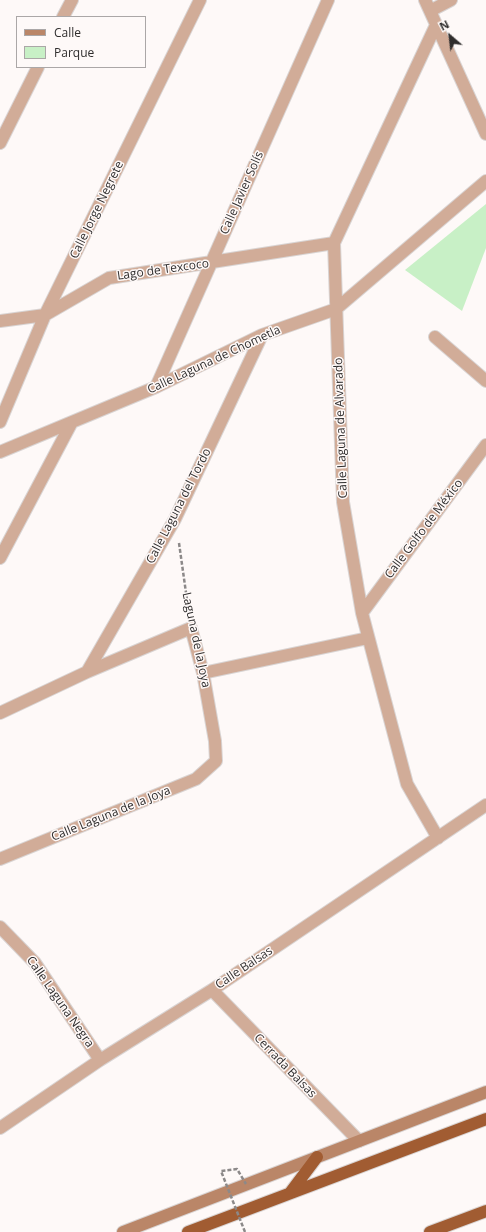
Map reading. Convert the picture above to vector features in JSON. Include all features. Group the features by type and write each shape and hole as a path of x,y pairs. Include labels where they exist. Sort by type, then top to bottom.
{"highway":[{"path":"188,1232 486,1119"},
{"path":"290,1193 317,1157"},
{"path":"431,1232 450,1229 486,1211"}],"main road":[{"path":"123,1232 486,1092"}],"street":[{"path":"64,16 72,0"},
{"name":"Calle Jorge Negrete","path":"0,422 45,315 200,0"},
{"name":"Calle Javier Solís","path":"156,387 328,0"},
{"path":"425,0 486,134"},
{"path":"430,11 451,0"},
{"name":"Calle Laguna de Alvarado","path":"436,25 334,243 343,502 362,613 407,784 438,838"},
{"path":"0,143 38,68"},
{"name":"Calle Laguna de Chometla","path":"0,452 156,387 262,335 336,309 486,181"},
{"name":"Lago de Texcoco","path":"0,321 45,315 109,278 334,243"},
{"name":"Calle Laguna del Tordo","path":"87,672 176,519 262,335"},
{"path":"435,336 486,381"},
{"path":"0,558 72,422"},
{"name":"Calle Golfo de México","path":"362,613 486,445"},
{"path":"0,713 87,672 191,628"},
{"name":"Laguna de la Joya","path":"191,628 203,673 215,741 216,761"},
{"path":"203,673 368,638"},
{"name":"Calle Laguna de la Joya","path":"0,859 196,779 216,761"},
{"name":"Calle Balsas","path":"0,1128 100,1060 212,990 486,805"},
{"name":"Calle Laguna Negra","path":"0,927 35,963 100,1060"},
{"name":"Cerrada Balsas","path":"212,990 359,1142"}],"path":[{"name":"Laguna de la Joya","path":"176,519 191,628"},
{"path":"245,1232 222,1171 237,1169 246,1184"}],"green space":[{"path":"486,204 486,248 462,311 405,270"}]}
